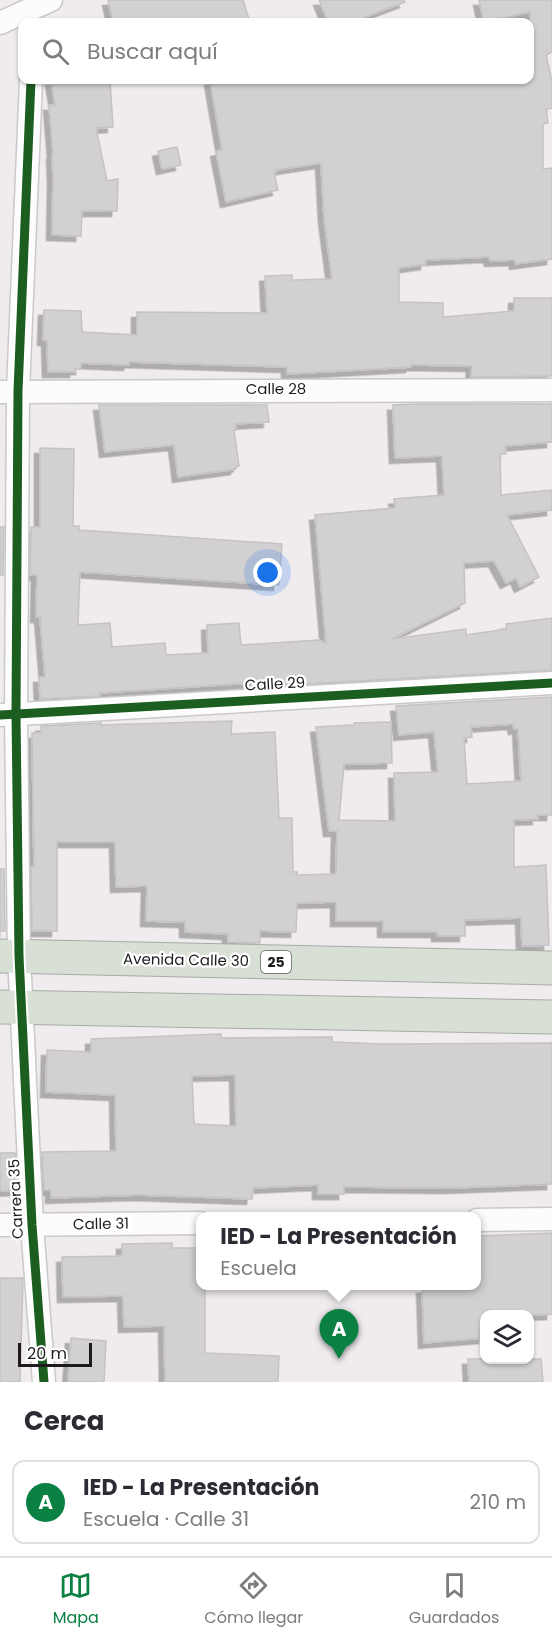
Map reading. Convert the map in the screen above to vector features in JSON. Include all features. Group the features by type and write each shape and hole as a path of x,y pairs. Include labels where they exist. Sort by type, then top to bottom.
{"highway":[{"name":"Avenida Calle 30","path":"10,956 552,968"},
{"path":"11,1007 552,1017"}],"street":[{"path":"0,23 38,7"},
{"name":"Carrera 35","path":"31,84 9,391 10,956 11,1007 32,1225 44,1382"},
{"name":"Calle 28","path":"9,391 552,390"},
{"name":"Calle 29","path":"8,714 552,683"},
{"path":"481,1220 552,1219"},
{"name":"Calle 31","path":"0,1225 196,1223"}],"building":[{"path":"108,0 243,0 249,18 112,18"},
{"path":"319,0 404,0 405,2 365,18 326,18"},
{"path":"479,0 552,0 552,52 546,55 552,81 552,108 546,109 548,123 543,124 543,169 552,168 552,259 515,264 515,260 490,261 489,257 426,260 426,264 399,268 399,302 443,303 443,317 514,311 514,298 552,298 552,376 471,377 472,366 411,365 411,367 287,374 287,367 129,362 129,365 81,363 81,369 75,369 75,372 48,372 47,340 43,340 44,310 81,311 82,332 137,335 137,312 267,313 265,276 292,275 292,280 332,279 324,218 321,163 276,170 274,173 278,190 226,202 216,151 222,150 211,84 534,84 534,18 530,18 530,12 502,18 483,18"},
{"path":"52,84 110,84 113,127 96,128 107,181 118,179 117,211 82,211 81,236 52,235 53,153 49,105 55,105"},
{"path":"177,147 181,165 162,169 158,151"},
{"path":"552,404 552,442 505,446 506,454 500,454 501,495 552,490 552,510 507,515 539,577 520,587 516,578 506,583 494,561 464,563 465,603 392,639 466,629 466,635 507,629 506,624 552,618 552,670 251,687 251,683 40,699 39,677 45,677 40,617 36,617 37,575 30,575 31,527 40,527 40,448 74,449 73,526 79,526 79,530 282,544 279,585 80,572 78,625 110,623 112,647 165,643 166,655 208,653 207,625 239,623 241,645 318,640 326,643 315,515 395,508 394,499 444,495 442,456 395,458 393,405"},
{"path":"99,405 267,405 269,422 235,424 239,466 236,469 178,477 174,445 105,452"},
{"path":"0,527 4,527 3,575 0,575"},
{"path":"552,697 552,815 537,815 538,819 514,820 514,867 546,865 549,945 522,946 521,918 465,920 465,936 437,936 437,932 383,932 383,921 336,921 336,902 297,903 296,932 260,931 260,943 228,942 228,934 185,932 185,922 146,921 147,886 116,887 115,842 57,842 57,931 32,931 31,867 34,867 32,733 41,733 41,726 232,721 231,734 275,732 279,818 292,818 293,872 297,872 297,875 336,874 337,831 329,831 316,727 391,722 392,763 344,764 339,820 395,821 394,773 438,772 434,732 399,735 396,706","holes":["513,724 514,729 518,728 521,781 467,784 464,738 472,737 471,727"]},
{"path":"0,869 4,869 5,931 0,931"},
{"path":"221,1034 221,1038 332,1037 332,1042 383,1044 552,1043 552,1184 452,1188 344,1187 344,1194 318,1194 318,1185 253,1188 252,1199 138,1195 51,1198 51,1190 44,1190 42,1152 116,1151 115,1095 46,1092 47,1050 91,1052 91,1039","holes":["235,1075 236,1126 194,1124 192,1076"]},
{"path":"0,1153 15,1153 17,1190 0,1191"},
{"path":"552,1233 552,1314 534,1315 534,1310 480,1310 480,1338 424,1343 422,1290 481,1290 481,1236"},
{"path":"172,1243 172,1248 196,1248 196,1290 205,1290 205,1353 279,1356 278,1382 165,1382 164,1326 124,1327 123,1296 63,1297 62,1257 122,1256 122,1244"},
{"path":"0,1278 23,1278 20,1382 0,1382"},
{"path":"71,1338 106,1341 104,1382 68,1382"},
{"path":"468,1359 480,1359 480,1364 534,1364 534,1359 541,1359 543,1382 469,1382"}],"cycle path":[{"path":"31,84 18,391 16,714 19,956 32,1225 44,1382"},
{"path":"0,715 552,683"}],"place":[{"name":"IED - La Presentación","path":"339,1359"}]}
